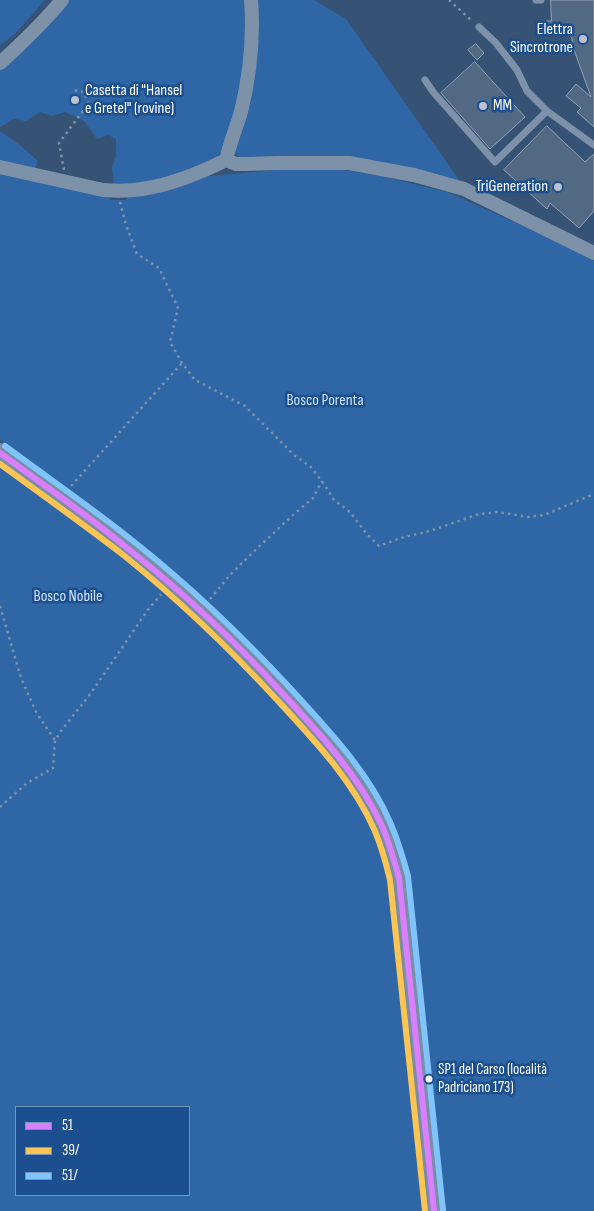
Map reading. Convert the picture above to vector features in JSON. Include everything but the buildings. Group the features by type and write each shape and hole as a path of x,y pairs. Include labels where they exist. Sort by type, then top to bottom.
{"main road":[{"path":"0,453 144,560 201,610 264,672 332,748 361,785 377,813 388,838 399,878 434,1211"}],"street":[{"path":"0,62 32,34 62,0"},
{"path":"226,160 240,115 249,74 251,0"},
{"path":"0,167 104,190 118,191 142,189 168,182 212,167 226,160 236,164 277,162 349,163 414,175 464,189 594,252"}],"lane":[{"path":"536,0 541,0"},
{"path":"479,27 496,43 517,70 527,91 547,110 594,145"},
{"path":"425,80 434,93 495,162 547,110"}],"path":[{"path":"449,0 479,27"},
{"path":"64,181 66,176 59,143 78,116 89,105 84,92 73,90"},
{"path":"118,191 126,226 138,254 159,268 178,308 170,342 182,363 195,380 245,406 280,441 311,467 334,500 350,512 379,546 479,514 498,512 528,517 544,514 594,494"},
{"path":"60,497 182,363"},
{"path":"201,610 230,575 313,498 322,482"},
{"path":"0,807 27,783 54,768 55,740 147,611 170,583"},
{"path":"0,606 21,678 37,714 55,740"}],"green space":[{"path":"0,0 45,0 15,34 0,45"},
{"path":"69,0 246,0 247,20 241,93 222,150 216,159 159,180 114,186 112,167 116,156 116,139 108,135 97,139 84,121 65,112 52,116 40,112 26,121 14,119 0,127 0,69 46,28"},
{"path":"256,0 314,0 346,19 460,181 399,165 337,157 239,158 235,153"},
{"path":"0,131 38,161 35,168 0,163"},
{"name":"Bosco Porenta","path":"319,166 386,177 447,192 594,260 594,1211 441,1211 386,814 105,522 0,440 0,172 107,195 111,200 126,200 128,195 198,177"},
{"name":"Bosco Nobile","path":"0,462 97,533 210,628 295,718 360,798 389,867 426,1211 0,1211"}],"transit line":[{"name":"51/","path":"5,446 133,541 215,612 272,669 333,736 359,768 381,803 390,822 408,876 443,1210"},
{"name":"51","path":"0,453 111,535 169,582 209,618 266,675 325,740 350,772 372,806 386,837 399,878 434,1211"},
{"name":"39/","path":"0,464 122,554 223,644 319,746 344,778 365,811 379,841 390,880 425,1211"}],"place":[{"name":"Elettra Sincrotrone","path":"583,39"},
{"name":"Casetta di \"Hansel e Gretel\" (rovine)","path":"75,100"},
{"name":"MM","path":"483,106"},
{"name":"TriGeneration","path":"558,187"},
{"name":"SP1 del Carso (località Padriciano 173)","path":"429,1079"}]}
